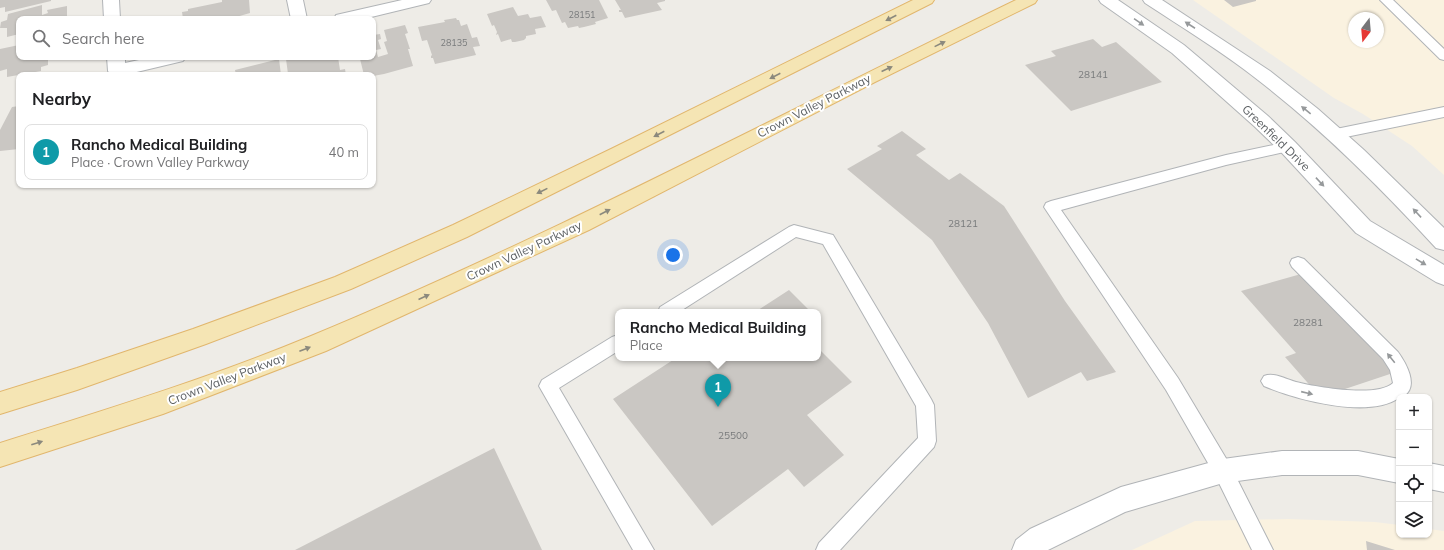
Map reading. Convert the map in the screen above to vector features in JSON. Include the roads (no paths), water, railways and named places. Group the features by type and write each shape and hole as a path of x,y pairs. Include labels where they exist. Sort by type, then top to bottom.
{"main road":[{"path":"111,0 112,16"},
{"path":"295,0 298,16"},
{"path":"355,16 424,0"},
{"path":"0,403 85,376 198,337 342,283 460,231 926,0"},
{"name":"Crown Valley Parkway","path":"0,455 164,403 318,344 361,325 582,224 869,78 1029,0"},
{"name":"Greenfield Drive","path":"1107,0 1178,49 1261,121 1288,147 1363,227 1444,276"},
{"path":"1151,0 1264,75 1336,134 1405,200 1444,242"},
{"path":"116,64 151,60"},
{"path":"1026,550 1040,539 1121,500 1223,471 1282,463 1358,464 1396,470"},
{"path":"1432,477 1444,479"}],"lane":[{"path":"1386,0 1444,56"},
{"path":"1336,134 1444,112"},
{"path":"1262,550 1223,471 1172,384 1050,208 1226,160 1288,147"},
{"path":"671,309 794,231 828,239 925,405 927,441 826,550"},
{"path":"1270,382 1286,388 1318,395 1349,398 1377,397 1395,392 1402,386 1402,376 1398,365 1389,354 1298,263"},
{"path":"615,344 548,386 644,550"}],"place":[{"name":"Rancho Medical Building","path":"718,407"}]}
